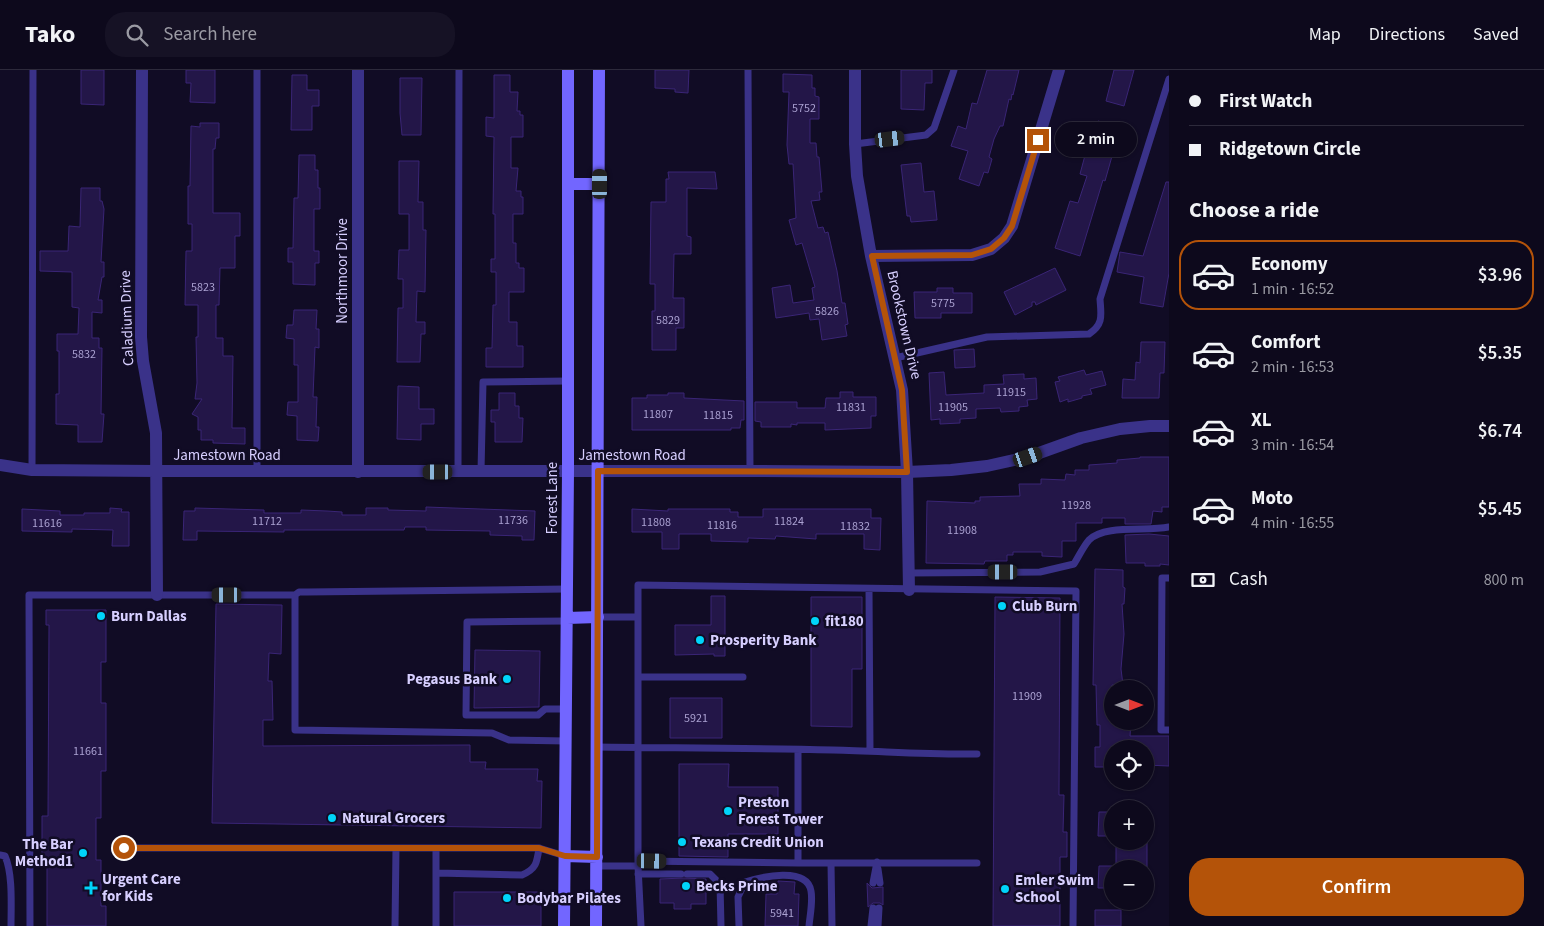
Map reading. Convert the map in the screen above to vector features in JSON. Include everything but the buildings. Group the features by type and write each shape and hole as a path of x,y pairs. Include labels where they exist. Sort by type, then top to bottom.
{"main road":[{"name":"Forest Lane","path":"564,926 568,471 568,70"},
{"path":"596,926 599,70"},
{"path":"568,184 600,184"},
{"path":"567,620 598,617"},
{"path":"565,856 597,861"}],"street":[{"name":"Caladium Drive","path":"142,70 141,337 143,361 156,433 157,595"},
{"name":"Northmoor Drive","path":"358,70 358,472"},
{"name":"Brookstown Drive","path":"855,70 857,176 872,256 902,390 907,472 909,590"},
{"path":"872,256 972,255 991,249 1004,238 1012,226 1059,70"},
{"name":"Jamestown Road","path":"0,465 32,470 156,471 907,472 987,466 1028,457 1081,438 1120,429 1169,426"}],"lane":[{"path":"32,470 33,70"},
{"path":"256,471 257,70"},
{"path":"458,472 459,70"},
{"path":"748,70 750,471"},
{"path":"855,144 926,134 934,128 954,70"},
{"path":"895,358 987,337 1089,334 1097,329 1101,320 1100,299 1169,79"},
{"path":"481,472 483,382 568,381"},
{"path":"908,573 1040,572 1074,564 1089,541 1099,533 1157,530 1169,527"},
{"path":"1169,578 1162,578 1161,730 1169,730"},
{"path":"641,926 638,867 638,586 1076,591 1073,926"},
{"path":"30,926 30,595 295,595 299,592 567,589"},
{"path":"869,589 870,751"},
{"path":"295,595 295,730 492,733 509,740 566,741"},
{"path":"598,617 638,617"},
{"path":"566,709 545,709 538,715 466,715 467,622 567,620"},
{"path":"638,677 743,677"},
{"path":"597,747 976,754"},
{"path":"798,750 798,863"},
{"path":"124,848 539,848 565,856"},
{"path":"395,926 396,848"},
{"path":"436,848 436,926"},
{"path":"436,874 522,875 532,871 537,863 539,848"},
{"path":"0,855 4,856 8,863 11,926"},
{"path":"597,861 684,874 710,874 720,884 721,926"},
{"path":"638,867 877,862 977,863"},
{"path":"876,883 877,862"},
{"path":"831,863 832,926"},
{"path":"739,926 738,897 745,882 763,876 795,875 806,882 811,890 810,926"},
{"path":"871,926 876,908 878,926"}],"place":[{"name":"Club Burn","path":"1002,606"},
{"name":"Burn Dallas","path":"101,616"},
{"name":"fit180","path":"815,621"},
{"name":"Prosperity Bank","path":"700,640"},
{"name":"Pegasus Bank","path":"507,679"},
{"name":"Preston Forest Tower","path":"728,811"},
{"name":"Natural Grocers","path":"332,818"},
{"name":"Texans Credit Union","path":"682,842"},
{"name":"The Bar Method1","path":"83,853"},
{"name":"Becks Prime","path":"686,886"},
{"name":"Urgent Care for Kids","path":"91,888"},
{"name":"Emler Swim School","path":"1005,889"},
{"name":"Bodybar Pilates","path":"507,898"}],"route":[{"path":"124,848 539,848 565,856 597,857 598,471 907,472 902,390 872,256 972,255 991,249 1004,238 1012,226 1038,140"}]}
